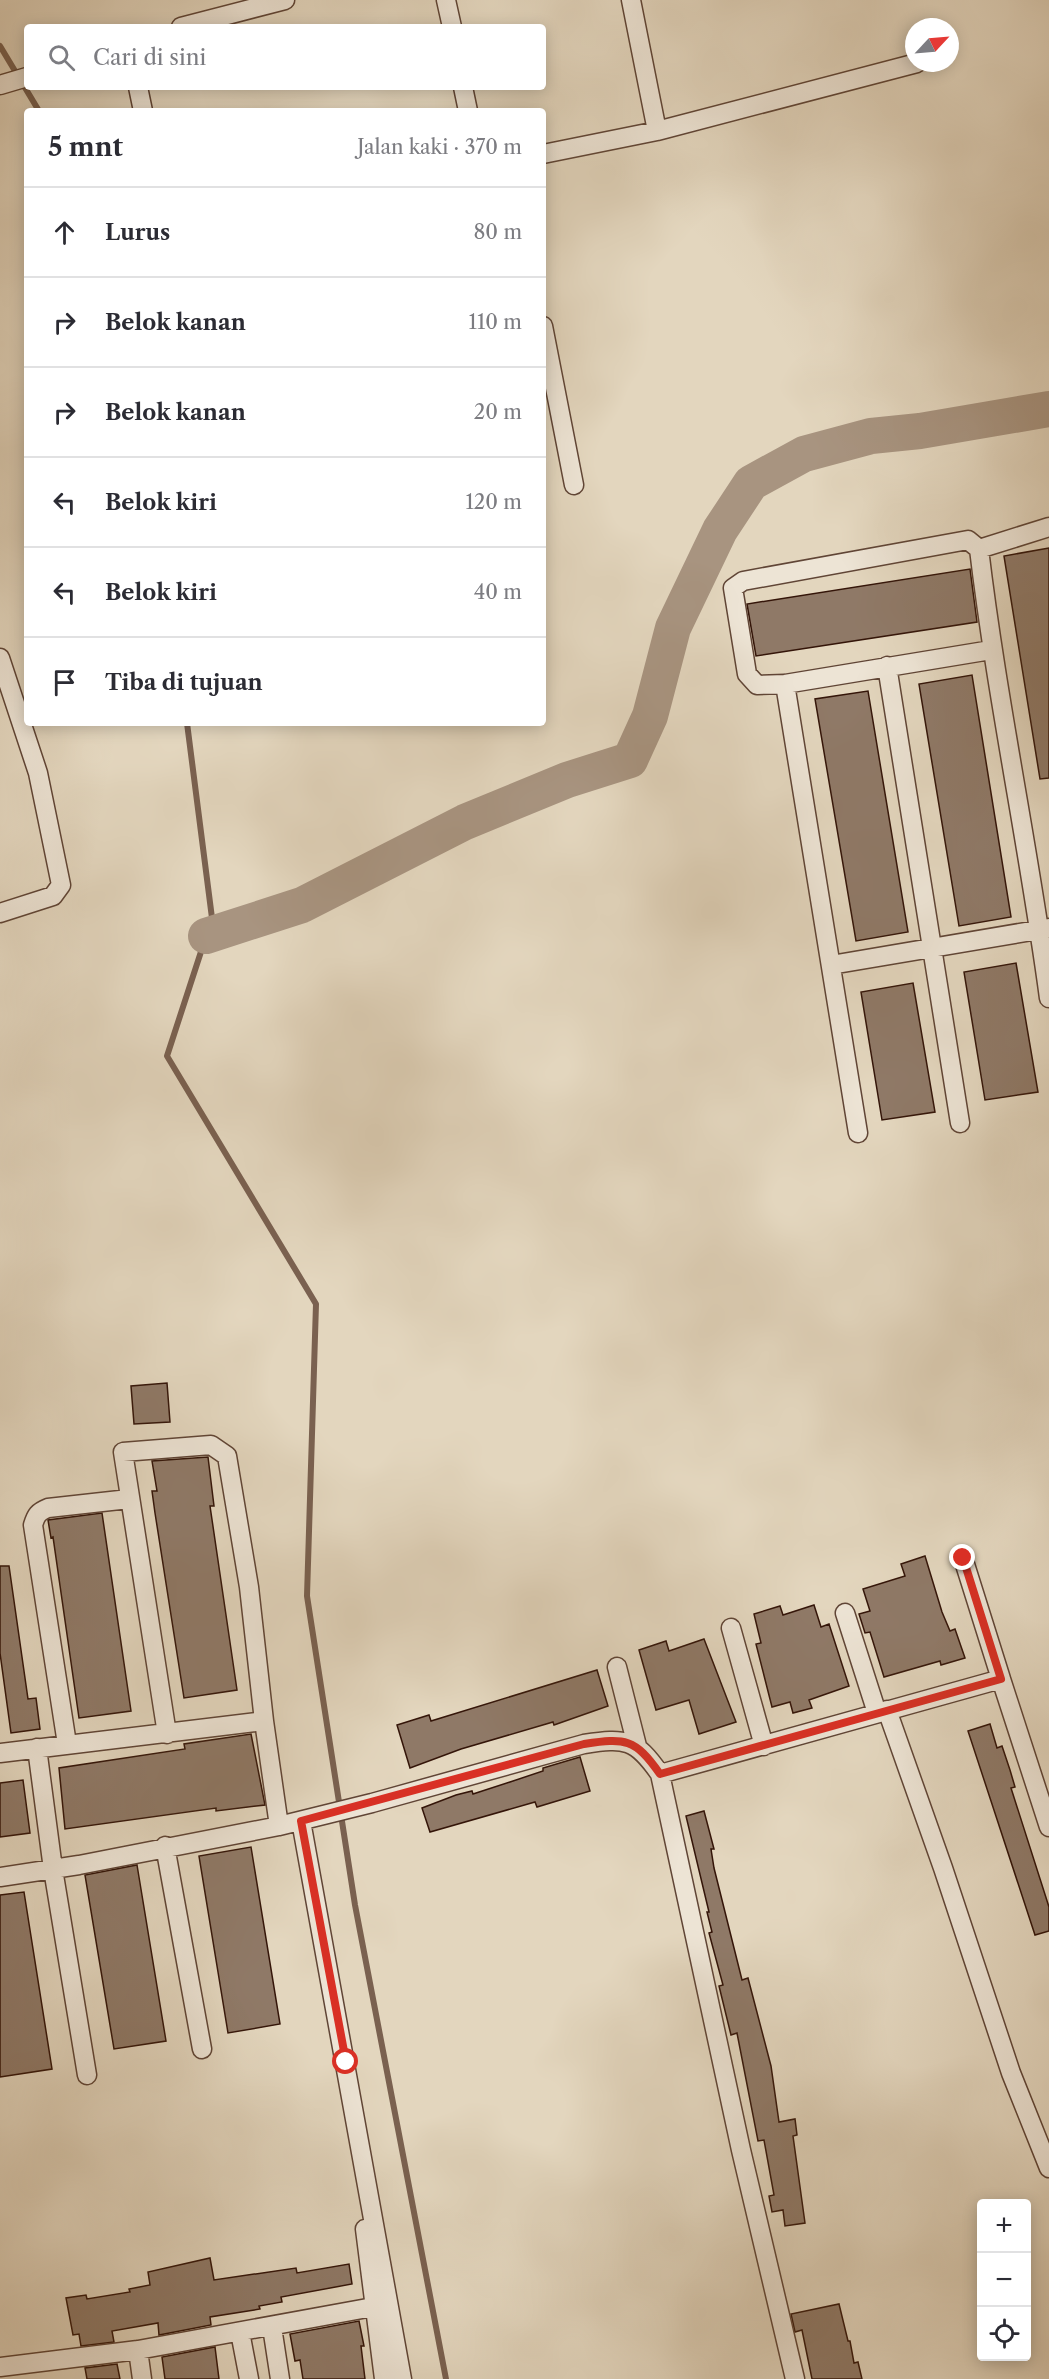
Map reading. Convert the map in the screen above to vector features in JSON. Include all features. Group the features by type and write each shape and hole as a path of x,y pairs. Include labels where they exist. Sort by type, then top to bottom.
{"street":[{"path":"193,24 285,0"},
{"path":"446,0 451,24"},
{"path":"631,0 657,131"},
{"path":"546,153 657,131 905,66"},
{"path":"0,85 24,78"},
{"path":"139,90 142,108"},
{"path":"464,90 467,108"},
{"path":"546,341 574,485"},
{"path":"979,549 1049,527"},
{"path":"991,650 785,684 757,685 747,674 734,594 737,584 968,540 979,549 991,650 1044,928 1049,998"},
{"path":"0,658 38,773 61,885 53,896 0,913"},
{"path":"887,666 960,1123"},
{"path":"785,684 858,1133"},
{"path":"831,965 1044,928"},
{"path":"167,1734 123,1452 211,1445 227,1456 249,1587 264,1721 279,1826"},
{"path":"67,1744 33,1526 37,1513 48,1508 129,1499"},
{"path":"963,1558 1049,1827"},
{"path":"845,1613 943,1868 1011,2073 1049,2168"},
{"path":"731,1628 764,1746"},
{"path":"617,1667 637,1746 660,1774 738,2139 795,2379"},
{"path":"660,1774 1001,1679"},
{"path":"0,1753 264,1721"},
{"path":"0,1877 53,1869 301,1821 584,1744 616,1739 637,1746"},
{"path":"37,1748 53,1869 87,2075"},
{"path":"301,1821 402,2379"},
{"path":"165,1846 202,2049"},
{"path":"364,2225 372,2307 384,2379"},
{"path":"0,2367 28,2371 372,2307"},
{"path":"272,2327 280,2379"},
{"path":"240,2332 249,2379"},
{"path":"138,2350 142,2379"}],"building":[{"path":"1049,548 1049,778 1040,779 1004,556"},
{"path":"970,569 977,622 756,656 747,604"},
{"path":"972,675 1011,917 959,926 919,684"},
{"path":"868,691 908,932 856,941 815,699"},
{"path":"1016,963 1038,1092 985,1100 964,972"},
{"path":"913,983 935,1112 882,1120 861,992"},
{"path":"167,1383 170,1422 134,1424 131,1386"},
{"path":"208,1457 214,1506 210,1506 237,1690 184,1698 152,1491 157,1491 152,1461"},
{"path":"102,1513 131,1711 79,1718 53,1537 51,1538 48,1520"},
{"path":"925,1556 942,1612 950,1631 955,1629 965,1658 941,1665 940,1661 884,1677 870,1632 865,1633 859,1614 870,1611 863,1589 905,1576 901,1564"},
{"path":"0,1566 9,1566 28,1699 36,1698 40,1729 11,1733 0,1653"},
{"path":"814,1605 821,1627 829,1624 849,1686 809,1700 812,1708 793,1713 790,1702 772,1707 756,1644 761,1643 754,1614 780,1606 783,1615"},
{"path":"704,1639 736,1722 699,1734 689,1700 656,1710 639,1650 666,1641 669,1651"},
{"path":"597,1670 608,1706 554,1725 553,1722 461,1749 410,1768 397,1725 429,1715 431,1721"},
{"path":"990,1724 997,1748 1002,1746 1010,1770 1015,1787 1011,1788 1049,1907 1049,1931 1035,1935 968,1731"},
{"path":"251,1734 265,1805 216,1811 216,1808 65,1829 59,1768 185,1749 184,1744"},
{"path":"580,1757 590,1791 537,1807 535,1802 430,1832 422,1808 456,1795 472,1791 473,1794"},
{"path":"23,1780 30,1833 0,1837 0,1783"},
{"path":"704,1811 714,1849 711,1849 714,1868 742,1980 748,1978 771,2066 779,2122 795,2119 797,2135 793,2136 805,2223 785,2226 783,2210 772,2212 769,2196 774,2195 764,2140 758,2141 737,2033 731,2035 719,1986 723,1985 709,1933 712,1932 707,1912 709,1912 686,1816"},
{"path":"251,1847 280,2024 228,2033 199,1856"},
{"path":"137,1865 166,2041 114,2049 85,1875"},
{"path":"24,1892 52,2069 0,2077 0,1895"},
{"path":"210,2258 214,2280 296,2268 297,2273 349,2264 352,2284 281,2297 282,2302 259,2306 260,2309 210,2317 211,2325 159,2335 158,2323 112,2331 114,2342 81,2346 79,2334 73,2335 66,2298 86,2295 87,2299 130,2292 129,2289 150,2285 148,2272"},
{"path":"839,2304 854,2363 858,2362 862,2379 812,2379 802,2330 795,2332 791,2314"},
{"path":"359,2321 364,2346 361,2346 365,2379 303,2379 300,2360 295,2361 290,2334"},
{"path":"215,2347 219,2379 165,2379 162,2357"},
{"path":"117,2364 120,2379 87,2379 85,2368"}],"waterway":[{"path":"0,46 24,86"},
{"path":"26,90 37,108"},
{"path":"206,936 302,905 465,822 567,780 630,760 650,716 673,628 720,530 751,483 804,454 871,436 920,431 1049,409"},
{"path":"187,726 212,918 167,1056 316,1304 307,1596 355,1905 446,2379"}],"route":[{"path":"346,2062 301,1821 584,1744 616,1739 637,1746 660,1774 1001,1679 963,1558"}]}
